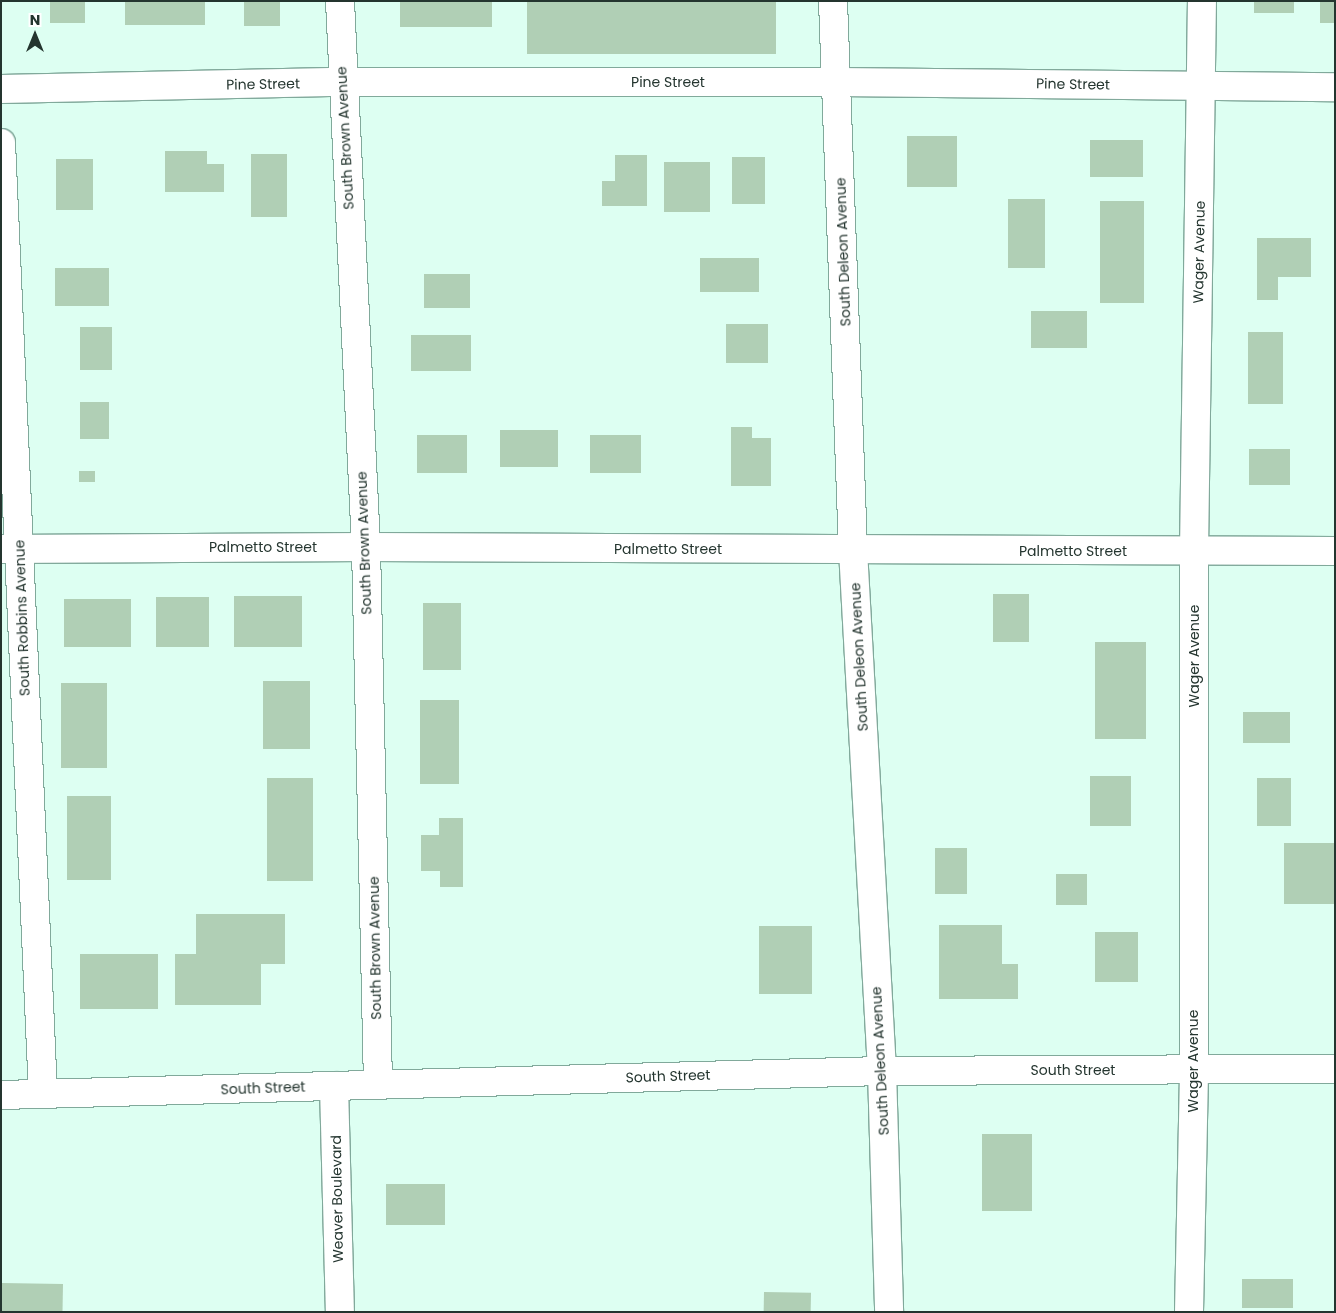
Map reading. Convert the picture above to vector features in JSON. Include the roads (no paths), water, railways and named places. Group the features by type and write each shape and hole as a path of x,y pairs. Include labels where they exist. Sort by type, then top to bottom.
{"street":[{"name":"South Brown Avenue","path":"340,1 342,82 366,547 378,1084"},
{"name":"South Deleon Avenue","path":"833,1 838,82 853,550 882,1070 889,1312"},
{"name":"Wager Avenue","path":"1189,1312 1194,1070 1194,551 1202,1"},
{"name":"Pine Street","path":"1,89 342,82 838,82 1335,87"},
{"name":"South Robbins Avenue","path":"1,143 10,549 43,1094"},
{"name":"Palmetto Street","path":"10,549 366,547 1335,551"},
{"name":"South Street","path":"1,1095 882,1070 1335,1070"},
{"name":"Weaver Boulevard","path":"334,1086 340,1312"}]}
